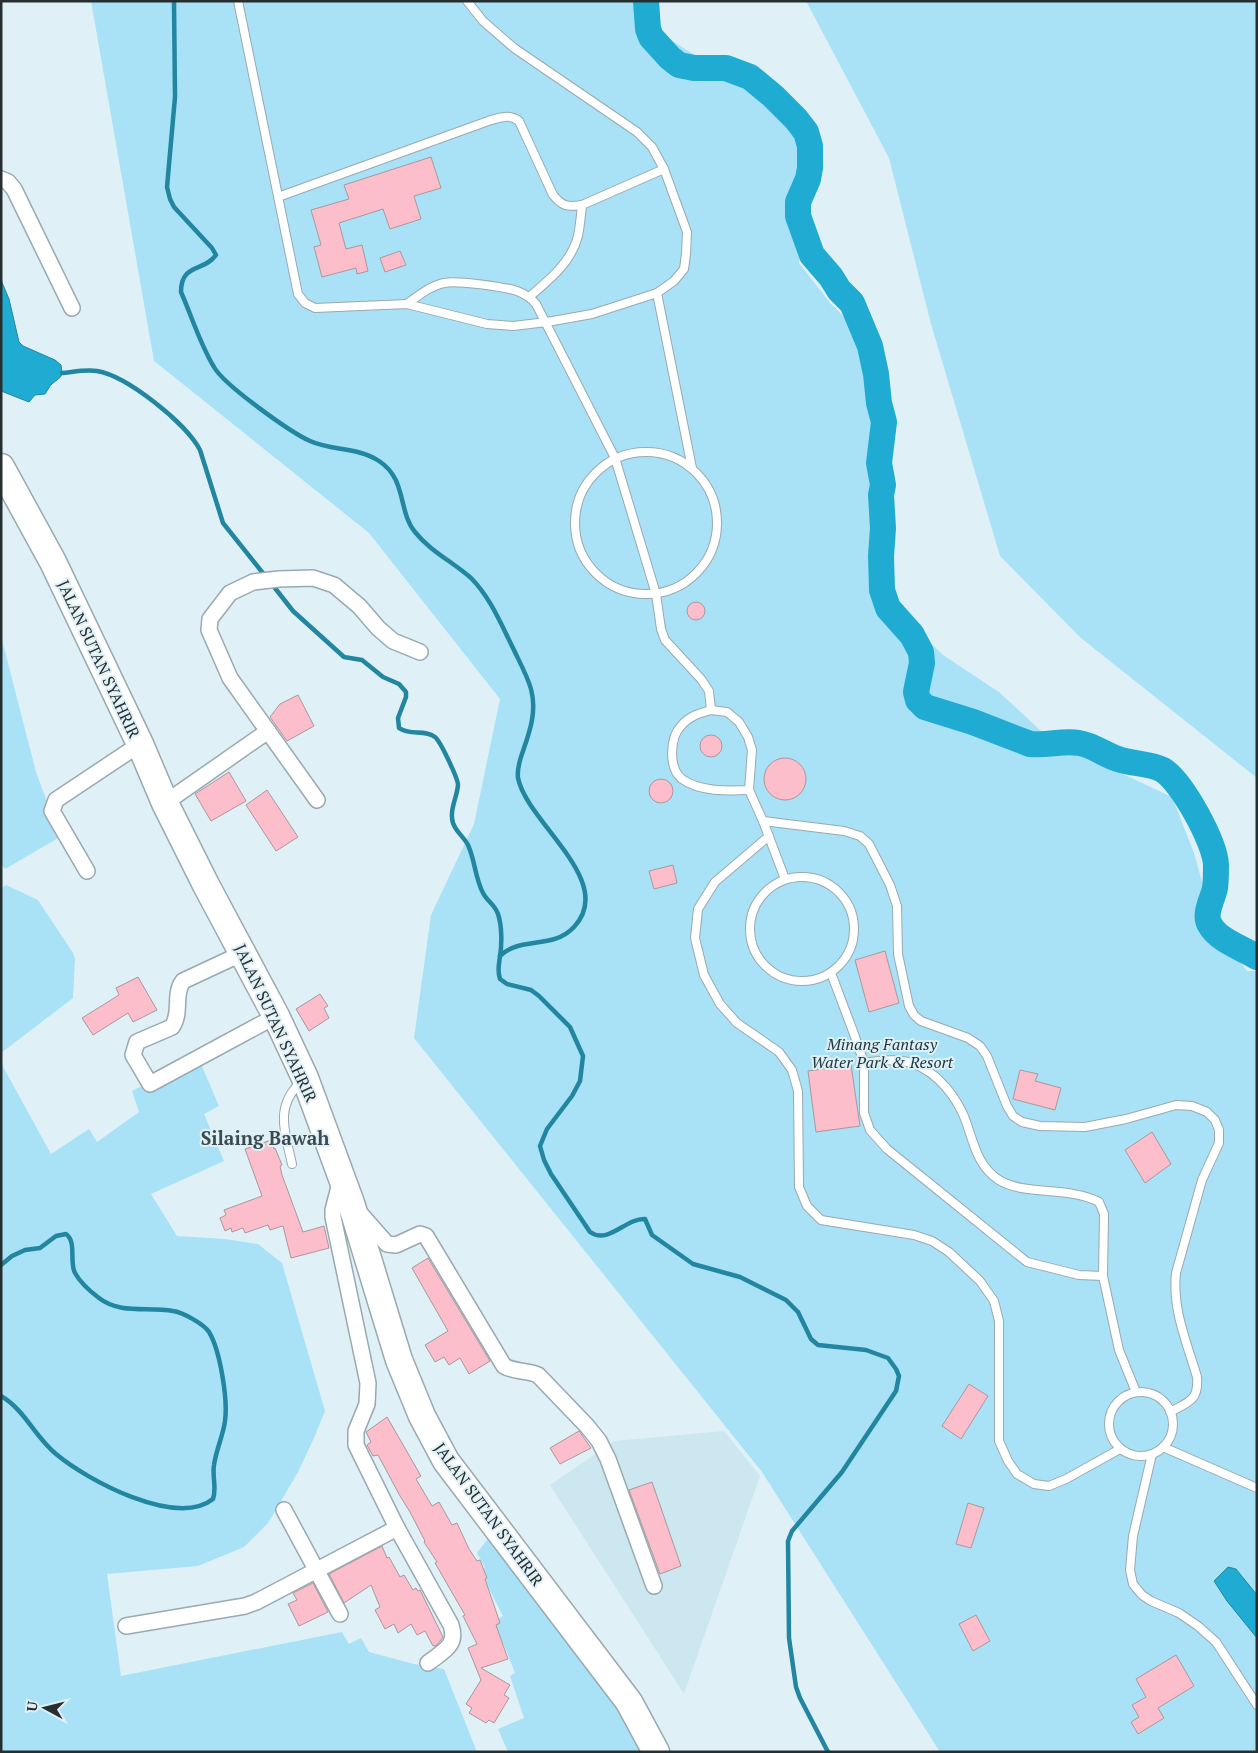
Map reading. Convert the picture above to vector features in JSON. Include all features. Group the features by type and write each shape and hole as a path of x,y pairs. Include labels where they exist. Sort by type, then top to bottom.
{"highway":[{"name":"JALAN SUTAN SYAHRIR","path":"1,467 53,562 206,885 276,1016 305,1078 351,1203 399,1360 422,1416 446,1460 629,1702 656,1752"}],"street":[{"path":"1,179 8,182 14,189 72,308"},
{"path":"317,800 230,678 209,630 210,619 230,594 253,582 313,578 334,585 359,606 378,628 393,641 420,652"},
{"path":"166,803 268,731"},
{"path":"87,871 52,811 53,805 56,800 140,744"},
{"path":"243,953 183,981 179,990 175,1023 137,1042 133,1055 150,1084 276,1016"},
{"path":"341,1178 333,1217 368,1383 367,1404 356,1431 356,1446 397,1528 454,1633 450,1646 428,1663"},
{"path":"351,1203 387,1244 396,1245 420,1234 426,1236 504,1366 509,1369 532,1372 538,1375 599,1441 608,1459 654,1586"},
{"path":"284,1510 340,1614"},
{"path":"126,1626 244,1606 256,1602 397,1528"}],"lane":[{"path":"238,1 298,294 305,303 315,308 392,303 407,304 487,324 514,326 592,314 657,293 674,281 684,269 687,232 664,170 652,147 637,132 514,48 482,21 467,1"},
{"path":"278,197 505,116 514,117 519,121 553,195 560,204 582,205 664,170"},
{"path":"529,297 558,272 569,255 577,237 582,205"},
{"path":"407,304 430,287 457,282 516,290 529,297 536,304 547,322 615,458 656,594 664,640 701,679 708,692 711,710"},
{"path":"657,293 692,468"},
{"path":"641,451 668,455 692,468 709,489 717,515 714,542 702,567 682,585 656,594 631,593 608,584 589,566 578,544 575,519 581,494 595,473 615,458 641,451"},
{"path":"749,790 733,791 695,786 680,778 673,761 672,743 680,726 694,715 711,710 727,712 739,722 748,737 752,750 749,790 770,836 785,879"},
{"path":"763,821 844,831 860,836 869,844 890,885 896,906 898,954 909,1006 914,1015 921,1021 968,1038 980,1046 987,1056 1007,1106 1013,1116 1022,1122 1040,1126 1084,1127 1126,1119 1176,1105 1192,1106 1207,1112 1215,1120 1219,1130 1219,1143 1202,1180 1176,1273 1174,1288 1178,1315 1197,1377 1198,1387 1196,1395 1191,1401 1170,1412"},
{"path":"770,836 715,882 698,909 695,938 704,975 720,1004 737,1023 779,1052 792,1070 798,1090 799,1186 807,1206 821,1220 914,1235 932,1241 949,1252 980,1281 994,1301 999,1321 1000,1440 1008,1460 1017,1474 1034,1484 1049,1486 1066,1479 1120,1449"},
{"path":"806,876 827,882 843,896 853,916 854,937 846,958 831,973 815,980 797,981 780,976 765,967 755,952 750,935 751,917 758,901 770,887 785,879 806,876"},
{"path":"831,973 864,1063 864,1113 870,1130 887,1149 1027,1262 1079,1275 1103,1276"},
{"path":"864,1063 884,1060 904,1061 925,1069 939,1080 950,1093 962,1113 976,1154 989,1171 999,1180 1014,1186 1073,1193 1090,1197 1099,1202 1104,1214 1103,1276 1119,1350 1136,1392"},
{"path":"292,1164 284,1127 283,1108 293,1089 305,1078"},
{"path":"1136,1392 1147,1392 1157,1396 1165,1403 1170,1412 1173,1425 1170,1437 1163,1448 1152,1454 1141,1456 1130,1454 1120,1449 1112,1439 1109,1427 1110,1415 1116,1404 1125,1396 1136,1392"},
{"path":"1163,1448 1257,1488"},
{"path":"1152,1454 1133,1536 1130,1570 1133,1584 1146,1598 1179,1613 1216,1642 1257,1705"}],"shaded area":[{"path":"724,1431 760,1476 684,1694 550,1485 614,1441"}],"green space":[{"name":"Minang Fantasy Water Park & Resort","path":"91,1 654,1 656,31 777,106 808,140 811,175 799,263 831,304 868,340 881,391 881,477 870,549 885,598 943,655 999,692 1052,741 1172,797 1194,853 1216,932 1247,971 1257,971 1257,1752 940,1752 762,1472 414,1038 431,915 474,824 500,699 369,533 154,361"},
{"path":"806,1 1257,1 1257,778 1081,638 1000,556 931,324 889,158"},
{"path":"1,636 36,772 60,837 5,869 1,864"},
{"path":"6,885 38,900 75,959 73,998 1,1053 1,888"},
{"path":"198,1057 219,1106 204,1114 224,1161 151,1194 177,1236 225,1239 258,1244 282,1263 325,1411 298,1472 268,1523 244,1547 198,1566 107,1574 121,1676 342,1632 349,1644 361,1638 369,1652 414,1664 444,1669 477,1752 1,1752 1,1063 51,1154 89,1129 97,1142 139,1112 132,1091"},
{"path":"496,1533 648,1752 508,1752 498,1729 524,1718 510,1676 515,1673 493,1622 503,1616 480,1571 485,1568 477,1553 486,1541"}],"water":[{"path":"1,280 9,299 19,342 23,346 55,360 61,365 62,374 60,377 50,385 45,394 35,395 29,402 1,391"},
{"path":"1228,1567 1236,1569 1257,1595 1257,1638 1227,1601 1214,1581"}],"building":[{"path":"431,157 441,188 414,196 421,219 390,229 383,209 339,223 346,249 362,245 368,271 357,274 356,268 322,277 314,247 321,245 311,210 349,199 344,185"},
{"path":"400,251 406,265 385,272 380,258"},
{"path":"696,602 702,605 705,611 702,617 696,620 690,617 687,611 690,605"},
{"path":"298,695 314,726 287,741 270,717 280,704"},
{"path":"707,735 715,735 722,742 722,750 715,757 707,757 700,750 700,742"},
{"path":"789,758 797,761 803,767 806,779 803,791 797,797 781,800 773,797 767,791 764,775 767,767 773,761"},
{"path":"229,772 246,801 211,821 195,794"},
{"path":"661,779 666,780 672,786 672,796 666,802 661,803 656,802 650,796 649,791 650,786 656,780"},
{"path":"267,790 298,837 276,851 246,805"},
{"path":"673,865 677,883 654,889 649,871"},
{"path":"885,951 899,1003 869,1012 855,960"},
{"path":"138,977 157,1010 133,1022 128,1013 93,1035 82,1018 119,995 116,988"},
{"path":"320,994 328,1006 324,1008 329,1018 309,1031 296,1009"},
{"path":"851,1065 860,1126 816,1132 808,1071"},
{"path":"1020,1070 1038,1074 1035,1081 1061,1088 1055,1110 1013,1099"},
{"path":"1152,1132 1171,1164 1145,1183 1125,1150"},
{"path":"271,1140 282,1165 280,1166 282,1175 303,1232 324,1226 329,1248 291,1258 283,1226 270,1230 268,1225 245,1233 243,1228 232,1232 231,1228 225,1231 220,1218 226,1215 224,1210 262,1196 245,1149"},
{"path":"428,1258 490,1361 469,1374 460,1358 449,1365 444,1357 435,1362 425,1345 448,1331 412,1268"},
{"path":"969,1384 988,1396 961,1439 942,1426"},
{"path":"387,1417 421,1476 416,1479 432,1506 439,1502 452,1525 457,1523 469,1549 477,1561 480,1560 487,1578 485,1579 500,1623 496,1625 508,1659 481,1668 510,1685 504,1695 509,1698 494,1723 489,1720 486,1723 469,1713 472,1708 466,1704 481,1680 468,1648 477,1644 463,1616 465,1615 435,1563 437,1562 424,1542 410,1512 378,1455 373,1456 367,1445 371,1442 366,1432"},
{"path":"579,1431 591,1448 560,1464 550,1448"},
{"path":"652,1482 681,1566 660,1574 629,1490"},
{"path":"968,1503 984,1508 971,1548 956,1544"},
{"path":"382,1546 387,1558 389,1557 400,1577 404,1575 413,1590 416,1588 418,1591 420,1590 443,1637 437,1645 433,1646 425,1631 417,1635 411,1624 398,1633 394,1624 385,1629 375,1610 380,1607 371,1585 344,1603 329,1574"},
{"path":"313,1583 328,1612 299,1626 288,1604 297,1600 293,1593"},
{"path":"976,1615 990,1641 973,1651 959,1624"},
{"path":"1176,1655 1194,1686 1158,1708 1164,1718 1138,1734 1131,1722 1139,1717 1132,1705 1146,1697 1136,1679"}],"waterway":[{"path":"174,1 175,97 167,187 174,207 212,248 216,255 185,276 181,292 209,358 220,375 230,385 273,418 301,436 318,444 362,453 379,461 388,468 398,486 406,515 415,532 435,551 464,572 478,585 499,620 529,684 533,697 533,713 519,764 518,778 525,795 537,814 566,852 578,872 585,891 584,909 574,927 566,934 547,941 517,946 500,956"},
{"path":"646,1 648,29 651,37 670,58 679,65 694,68 726,68 750,77 773,96 806,132 810,146 810,168 808,179 798,202 798,216 812,255 831,277 839,290 852,303 870,346 884,422 879,463 883,485 881,495 883,528 881,556 882,590 888,608 912,635 921,652 922,663 916,692 918,700 925,707 973,722 1030,744 1079,743 1118,759 1163,770 1188,799 1204,828 1214,855 1216,879 1208,911 1210,925 1224,939 1257,957"},
{"path":"62,373 93,370 109,375 139,391 169,414 193,439 200,450 223,523 266,577"},
{"path":"271,583 293,611 344,657 362,660 383,677 399,684 406,692 398,718 399,728 408,732 422,733 435,737 445,753 458,785 453,809 453,823 468,845 480,887 497,911 499,919 501,946 498,971 500,979 507,984 531,990 539,996 570,1027 583,1056 580,1081 572,1096 547,1129 540,1146 551,1174 590,1232 604,1235 631,1222 645,1219 652,1235 693,1264 740,1277 786,1300 798,1312 811,1339 818,1345 866,1350 888,1358 896,1369 899,1376 896,1391 842,1472 792,1531 788,1541 789,1638 796,1687 828,1752"},
{"path":"1,1265 12,1256 25,1250 40,1248 56,1236 66,1234 71,1242 75,1273 86,1287 99,1298 107,1303 125,1308 177,1312 203,1325 209,1332 217,1350 226,1412 214,1465 215,1491 213,1499 197,1506 177,1508 132,1497 110,1487 88,1476 56,1454 17,1409 1,1396"}],"district":[{"name":"Silaing Bawah","path":"265,1137"}]}
